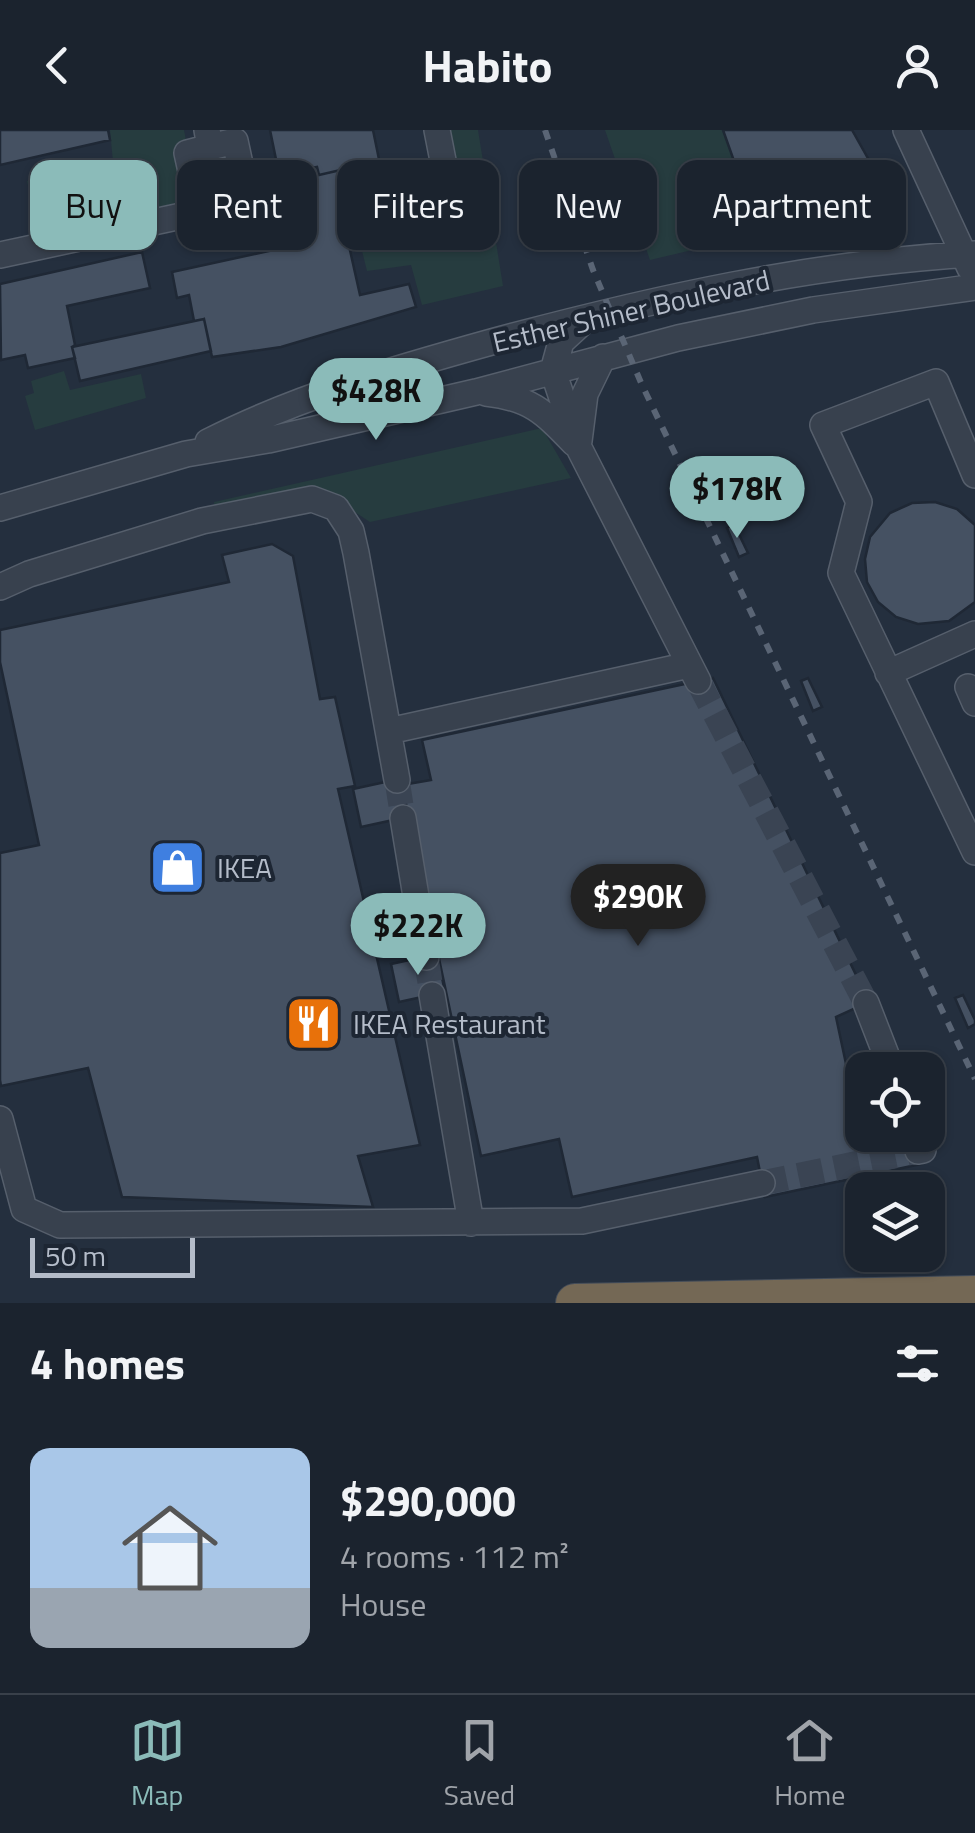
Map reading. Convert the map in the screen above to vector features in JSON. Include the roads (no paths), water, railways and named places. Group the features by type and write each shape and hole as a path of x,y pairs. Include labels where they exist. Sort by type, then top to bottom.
{"highway":[{"path":"575,1303 975,1295"}],"street":[{"path":"436,130 443,160"},
{"path":"906,130 970,254 975,284"},
{"path":"189,160 187,152 208,139 235,142 239,160"},
{"path":"0,254 177,217"},
{"name":"Esther Shiner Boulevard","path":"186,454 258,417 432,359 590,316 816,270 970,254"},
{"name":"Esther Shiner Boulevard","path":"0,508 186,454 268,440 476,392 603,357 813,310 975,284"},
{"path":"389,731 693,673 578,446 553,370 561,342 590,316"},
{"path":"578,446 585,394 603,357"},
{"path":"975,475 968,435 936,382 824,424 859,502 841,573 975,852"},
{"path":"476,392 514,396 529,402 578,446"},
{"path":"0,587 29,574 202,520 312,500 336,508 351,531 356,553 397,780"},
{"path":"888,673 975,634"},
{"path":"403,818 426,956"},
{"path":"432,994 471,1223"},
{"path":"866,1003 885,1052"},
{"path":"0,1119 24,1209 60,1225 582,1221 762,1182"}],"tunnel":[{"path":"698,681 866,1003"},
{"path":"397,780 403,818"},
{"path":"426,957 432,995"},
{"path":"762,1183 913,1152"}],"railway":[{"path":"545,130 593,270 642,385 975,1079"}],"place":[{"name":"IKEA","path":"178,868"},
{"name":"IKEA Restaurant","path":"314,1024"}]}
